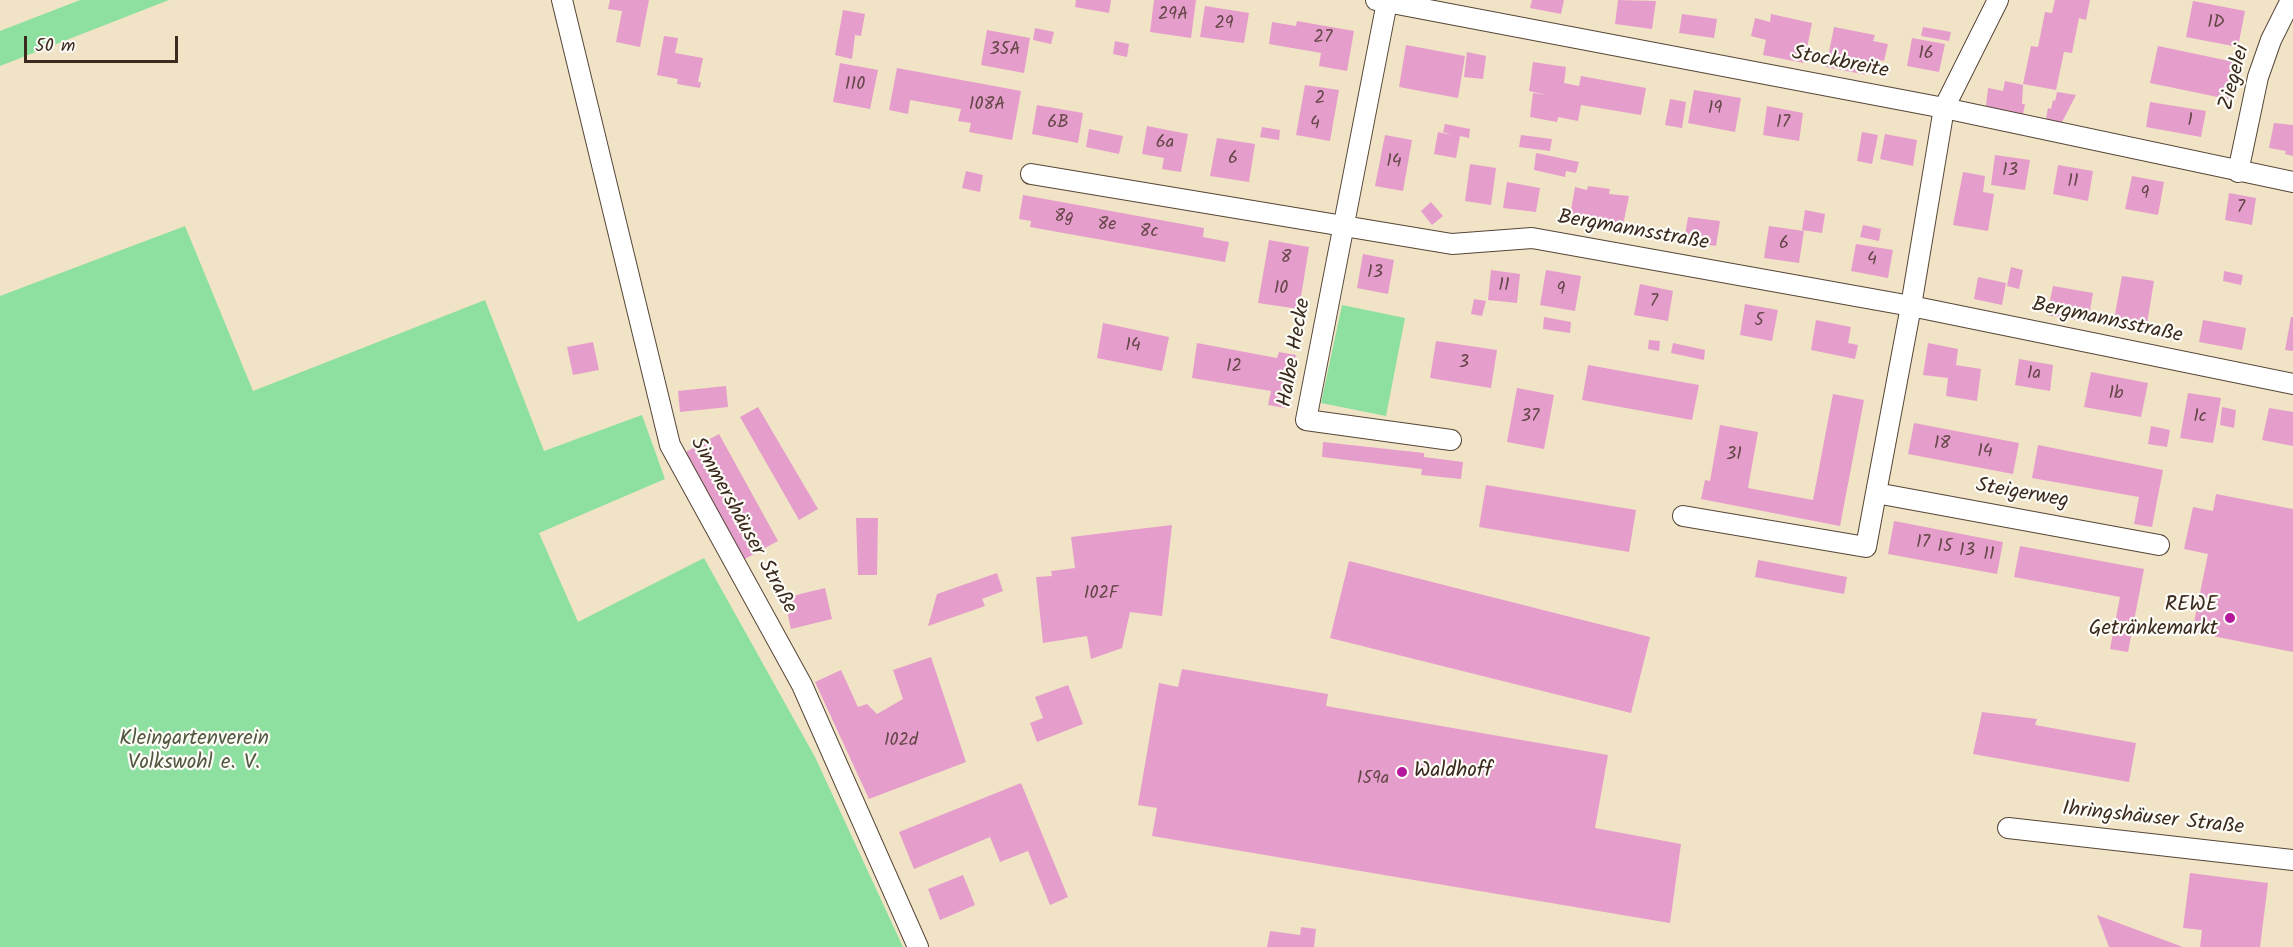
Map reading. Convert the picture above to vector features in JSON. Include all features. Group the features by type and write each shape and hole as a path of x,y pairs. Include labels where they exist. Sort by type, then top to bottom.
{"street":[{"name":"Simmershäuser Straße","path":"562,0 670,446 802,685 918,947"},
{"path":"1683,516 1866,547 1911,306 1944,108 1998,0"},
{"name":"Ziegelei","path":"2238,172 2258,77 2271,40 2291,0"},
{"name":"Stockbreite","path":"1382,1 1944,108 2293,182"},
{"name":"Halbe Hecke","path":"1382,1 1345,225 1306,420 1451,440"},
{"path":"1031,174 1345,225"},
{"name":"Bergmannsstraße","path":"1345,225 1452,244 1532,238 1911,306 2293,384"},
{"name":"Steigerweg","path":"1876,493 2159,545"},
{"name":"Ihringshäuser Straße","path":"2008,828 2293,860"}],"green space":[{"path":"80,0 169,0 0,66 0,31"},
{"name":"Kleingartenverein Volkswohl e. V.","path":"185,226 253,391 485,300 544,451 642,415 665,479 539,533 578,622 704,558 815,757 903,947 0,947 0,296"},
{"path":"1342,305 1405,318 1386,416 1321,403"}],"building":[{"path":"610,0 649,0 640,47 616,42 622,11 608,9"},
{"path":"1076,0 1111,0 1109,13 1075,7"},
{"path":"1154,0 1196,0 1191,38 1150,32"},
{"path":"1532,0 1564,0 1561,14 1530,8"},
{"path":"1618,0 1656,1 1652,29 1615,24"},
{"path":"2055,0 2090,0 2086,20 2079,18 2072,53 2064,52 2056,90 2023,84 2031,46 2038,47 2045,12 2052,13"},
{"path":"2193,1 2245,11 2238,47 2186,37"},
{"path":"1205,6 1249,13 1244,43 1200,37"},
{"path":"843,10 865,14 861,36 855,35 852,59 835,55"},
{"path":"1682,14 1717,19 1714,38 1679,33"},
{"path":"1771,14 1812,23 1804,63 1763,55 1766,40 1751,36 1755,18 1770,22"},
{"path":"1297,21 1354,31 1347,71 1319,66 1321,53 1269,44 1272,22 1296,26"},
{"path":"1834,27 1875,35 1873,41 1888,44 1884,61 1870,58 1867,75 1826,67"},
{"path":"1923,27 1951,32 1949,41 1921,36"},
{"path":"1035,28 1054,32 1051,44 1033,40"},
{"path":"987,30 1030,38 1024,73 981,65"},
{"path":"664,36 678,38 675,53 703,58 698,82 701,82 700,88 677,84 678,79 657,75"},
{"path":"1912,38 1945,44 1939,72 1907,66"},
{"path":"1115,41 1129,44 1127,57 1113,54"},
{"path":"1406,45 1465,56 1458,98 1399,87"},
{"path":"2158,46 2239,63 2232,100 2150,83"},
{"path":"1467,52 1486,56 1483,79 1464,77"},
{"path":"1533,62 1566,67 1564,83 1579,86 1581,76 1646,88 1641,115 1581,105 1578,121 1558,117 1557,122 1530,117 1533,93 1546,95 1529,91"},
{"path":"840,63 878,70 870,109 833,102"},
{"path":"897,68 1021,91 1012,140 969,132 971,123 958,121 961,109 910,100 908,114 889,110"},
{"path":"2005,81 2023,85 2022,104 2025,104 2023,114 1986,106 1988,88 2003,91"},
{"path":"1305,85 1339,90 1330,141 1296,135"},
{"path":"1694,90 1741,98 1735,132 1688,123"},
{"path":"2057,92 2076,95 2062,122 2046,119 2048,108 2051,109"},
{"path":"1670,99 1686,102 1682,128 1665,125"},
{"path":"2150,102 2206,111 2201,137 2146,127"},
{"path":"1037,105 1083,113 1078,143 1032,134"},
{"path":"1767,106 1803,113 1799,141 1763,135"},
{"path":"2274,123 2293,125 2293,156 2285,154 2286,151 2269,148"},
{"path":"1445,124 1470,129 1469,138 1460,136 1456,158 1434,154 1438,132 1451,135 1443,132"},
{"path":"1147,126 1188,134 1181,172 1162,169 1164,158 1142,154"},
{"path":"1262,127 1280,130 1279,140 1260,137"},
{"path":"1089,129 1123,136 1119,154 1086,147"},
{"path":"1862,132 1878,135 1872,164 1857,161"},
{"path":"1885,134 1917,140 1913,166 1880,159"},
{"path":"1385,135 1412,140 1403,191 1375,186"},
{"path":"1521,135 1552,139 1550,151 1519,147"},
{"path":"1217,138 1255,144 1249,182 1210,176"},
{"path":"1536,153 1579,162 1576,173 1566,171 1565,177 1534,170"},
{"path":"1995,155 2030,160 2025,190 1991,185"},
{"path":"1470,164 1496,168 1491,205 1465,201"},
{"path":"2058,165 2093,171 2088,201 2053,194"},
{"path":"966,171 983,175 980,192 962,188"},
{"path":"1963,172 1985,176 1983,192 1994,194 1988,231 1953,225"},
{"path":"2132,176 2164,182 2158,215 2125,209"},
{"path":"1507,182 1540,188 1536,212 1503,208"},
{"path":"1588,186 1610,189 1609,194 1629,196 1623,225 1570,216 1575,187 1587,190"},
{"path":"2229,193 2256,198 2252,225 2225,220"},
{"path":"1023,195 1204,228 1203,237 1229,242 1225,262 1030,227 1031,221 1019,219"},
{"path":"1431,202 1443,216 1432,225 1421,211"},
{"path":"1805,210 1825,214 1822,233 1802,230"},
{"path":"1688,217 1720,221 1716,246 1684,241"},
{"path":"1863,225 1881,229 1879,241 1860,237"},
{"path":"1769,226 1804,231 1799,263 1764,258"},
{"path":"1269,240 1309,247 1299,309 1258,303"},
{"path":"1856,244 1893,250 1888,278 1851,271"},
{"path":"1363,254 1394,260 1388,294 1357,288"},
{"path":"2011,267 2023,270 2019,289 2007,286"},
{"path":"1491,270 1520,274 1517,303 1488,300"},
{"path":"1546,270 1581,276 1575,311 1540,305"},
{"path":"2224,271 2243,275 2241,285 2223,281"},
{"path":"2122,276 2154,281 2146,330 2113,325"},
{"path":"1978,277 2006,283 2002,305 1974,299"},
{"path":"1640,284 1673,291 1668,321 1634,315"},
{"path":"2053,286 2093,293 2088,322 2047,315"},
{"path":"1474,299 1486,301 1482,316 1471,314"},
{"path":"1745,304 1778,310 1772,341 1740,335"},
{"path":"1544,317 1571,322 1570,333 1543,329"},
{"path":"2291,317 2293,317 2293,351 2285,350"},
{"path":"1816,320 1851,327 1848,343 1858,345 1855,359 1811,350"},
{"path":"2203,320 2246,328 2242,350 2199,342"},
{"path":"1103,323 1169,337 1162,371 1097,358"},
{"path":"1649,340 1660,341 1659,351 1648,349"},
{"path":"1436,341 1497,350 1491,388 1430,378"},
{"path":"593,342 599,370 573,375 567,347"},
{"path":"1197,343 1277,358 1279,352 1296,355 1285,408 1268,405 1271,391 1192,378"},
{"path":"1673,343 1705,350 1704,360 1671,353"},
{"path":"1928,343 1958,349 1956,365 1981,369 1977,401 1946,396 1948,378 1923,375"},
{"path":"2019,359 2053,365 2050,391 2015,385"},
{"path":"1588,365 1699,385 1692,420 1582,400"},
{"path":"2091,372 2148,383 2141,417 2084,407"},
{"path":"726,386 728,407 680,412 678,391"},
{"path":"1517,388 1554,395 1544,449 1507,442"},
{"path":"2188,393 2221,398 2213,443 2180,438"},
{"path":"1833,394 1864,400 1840,526 1701,499 1705,480 1710,481 1720,425 1758,432 1748,488 1813,500"},
{"path":"758,407 818,509 799,520 740,417"},
{"path":"2222,407 2236,410 2234,428 2220,425"},
{"path":"2269,408 2293,412 2293,446 2262,440"},
{"path":"1914,423 2019,443 2013,474 1908,454"},
{"path":"2151,426 2170,430 2167,447 2148,444"},
{"path":"719,434 778,541 743,560 684,453"},
{"path":"1323,442 1424,453 1424,457 1463,462 1461,479 1421,475 1422,469 1322,457"},
{"path":"2038,445 2163,470 2152,527 2134,524 2139,497 2032,478"},
{"path":"1486,485 1636,510 1629,552 1479,527"},
{"path":"2216,494 2293,509 2293,652 2192,632 2208,554 2184,549 2193,507 2213,511"},
{"path":"856,518 878,518 877,575 858,575"},
{"path":"1894,521 2003,542 1997,574 1888,554"},
{"path":"1172,525 1162,616 1130,612 1122,648 1091,659 1087,636 1043,643 1036,577 1052,576 1051,571 1075,568 1071,537"},
{"path":"2020,546 2144,569 2128,652 2110,649 2120,597 2014,577"},
{"path":"1758,560 1847,577 1844,594 1755,577"},
{"path":"1349,561 1650,637 1631,713 1330,638"},
{"path":"997,573 1003,591 982,599 985,606 928,626 937,594"},
{"path":"825,588 832,619 791,629 784,598"},
{"path":"931,657 966,762 869,799 815,682 841,670 858,707 867,704 877,714 903,699 893,670"},
{"path":"1182,669 1328,694 1326,706 1608,755 1595,828 1681,844 1670,923 1152,836 1157,808 1138,805 1159,683 1178,687"},
{"path":"1068,685 1083,724 1037,742 1030,723 1043,718 1035,697"},
{"path":"1982,712 2037,719 2035,725 2136,743 2129,782 1973,754"},
{"path":"1021,783 1068,897 1050,905 1028,851 1000,862 990,837 914,869 899,832"},
{"path":"2190,873 2268,883 2260,947 2200,947 2202,930 2183,928"},
{"path":"963,875 975,905 940,920 928,889"},
{"path":"2097,915 2183,947 2109,947"},
{"path":"1301,927 1316,929 1314,947 1267,947 1270,931 1300,935"}],"place":[{"name":"REWE Getränkemarkt","path":"2230,618"},
{"name":"Waldhoff","path":"1402,772"}]}
